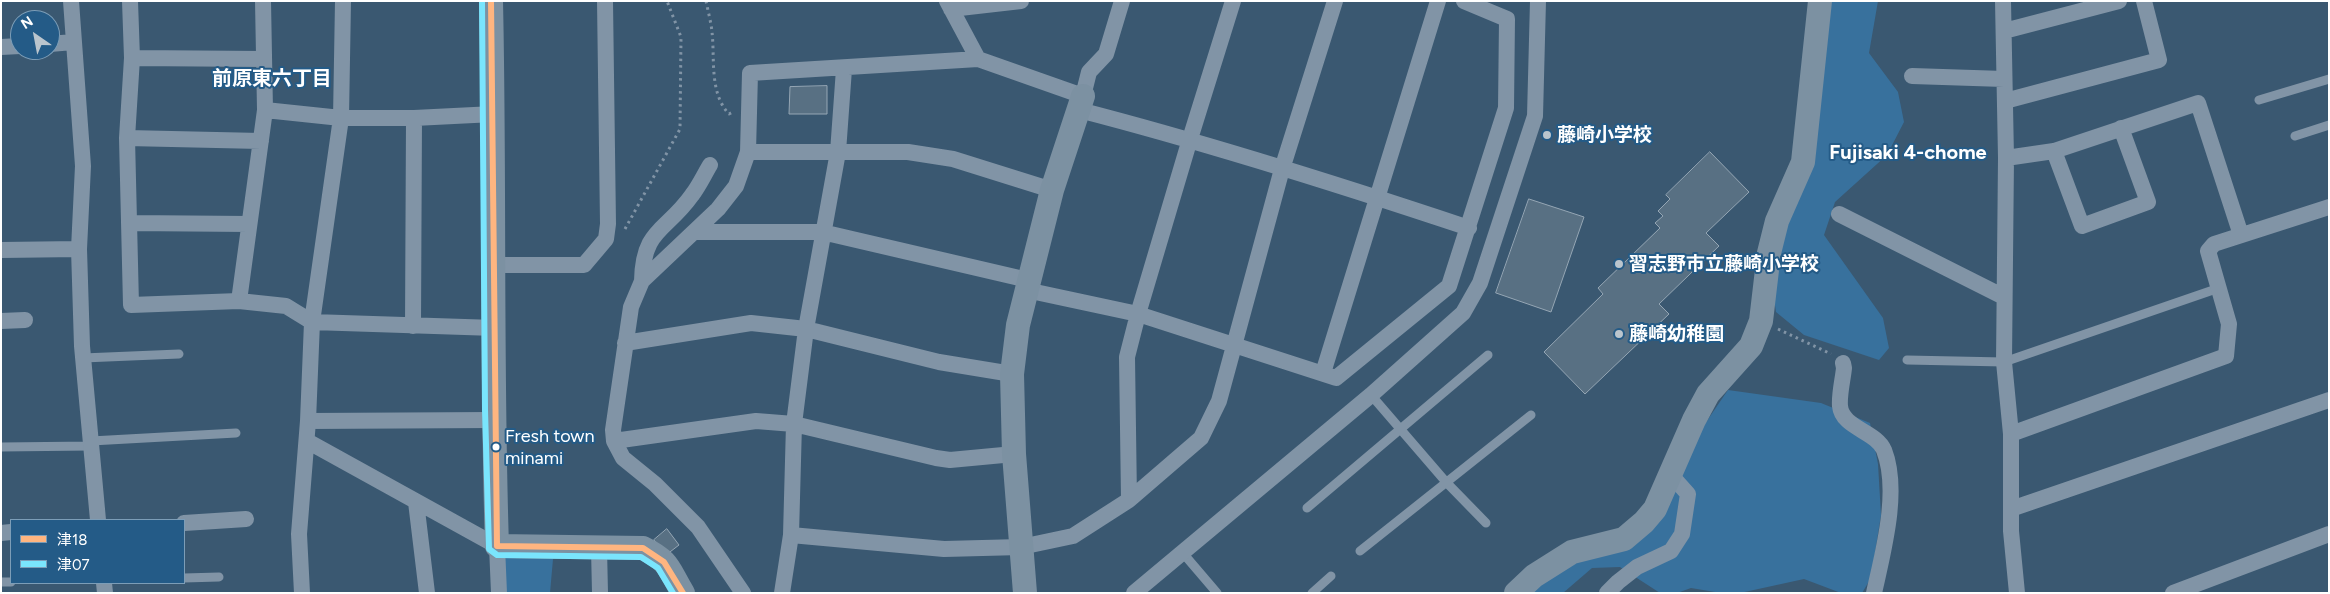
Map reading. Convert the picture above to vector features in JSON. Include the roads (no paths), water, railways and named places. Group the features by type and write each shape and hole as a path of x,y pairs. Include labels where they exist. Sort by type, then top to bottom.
{"street":[{"path":"71,1 83,166 79,249 83,358 98,519"},
{"path":"130,1 132,58 127,138 131,304 239,301 286,306 312,322 495,328"},
{"path":"239,301 265,110 263,1"},
{"path":"302,593 299,534 307,441 312,322 342,118 343,1"},
{"path":"491,1 494,114 493,265 495,328 493,420 499,593"},
{"path":"493,265 584,265 606,239 608,224 605,1"},
{"path":"1025,593 1014,454 1012,374 1018,325 1052,190 1081,103 1089,72 1106,54 1122,1"},
{"path":"1129,500 1127,358 1138,314 1233,1"},
{"path":"791,535 944,549 1021,547 1073,536 1129,500 1201,438 1219,401 1282,169 1335,1"},
{"path":"1323,374 1438,1"},
{"path":"694,232 822,232 1138,314 1336,378 1449,286 1469,228 1506,108 1507,19 1464,1"},
{"path":"1134,593 1371,395 1463,313 1480,283 1535,116 1538,1"},
{"path":"1516,593 1534,576 1572,552 1624,539 1644,522 1655,509 1694,420 1708,394 1751,346 1761,321 1769,253 1777,221 1803,162 1820,1"},
{"path":"2003,1 2006,158 2004,362 2011,434 2011,531 2018,593"},
{"path":"2004,31 2119,1"},
{"path":"2004,102 2159,60 2144,1"},
{"path":"978,59 950,5 1017,2"},
{"path":"60,43 73,42"},
{"path":"132,58 264,58"},
{"path":"642,281 718,209 736,186 748,152 750,73 978,59 1081,103 1190,140 1378,197 1469,228"},
{"path":"782,593 791,535 794,424 806,329 822,232 838,152 844,68"},
{"path":"1912,76 2004,78"},
{"path":"2006,158 2054,151 2198,103 2241,236"},
{"path":"265,110 342,118 414,118 494,114"},
{"path":"413,326 414,118"},
{"path":"2054,151 2082,226 2148,202 2121,128"},
{"path":"127,138 261,142"},
{"path":"748,152 908,152 953,159 1052,190"},
{"path":"710,165 692,196 650,240 642,260 642,281 631,307 613,430 614,441 623,458 655,484 698,527 743,593"},
{"path":"2011,434 2226,356 2229,324 2208,251 2214,244 2329,207"},
{"path":"1839,214 2004,297"},
{"path":"129,223 249,224"},
{"path":"1,250 79,249"},
{"path":"1,321 25,320"},
{"path":"625,343 751,323 806,329 939,362 1012,374"},
{"path":"1843,363 1841,411 1850,422 1878,441 1887,461 1890,487 1888,530 1874,593"},
{"path":"2011,509 2329,400"},
{"path":"308,421 493,420"},
{"path":"614,441 756,421 794,424 950,460 1014,454"},
{"path":"307,441 497,546 643,548 660,556 670,568 683,593"},
{"path":"1607,593 1637,567 1672,550 1682,534 1688,494 1671,475"},
{"path":"416,502 427,593"},
{"path":"185,522 246,519"},
{"path":"2173,593 2329,534"},
{"path":"598,548 600,593"}],"lane":[{"path":"2259,100 2329,79"},
{"path":"2295,136 2329,125"},
{"path":"1907,360 2004,362 2220,288"},
{"path":"83,358 179,354"},
{"path":"1307,508 1488,355"},
{"path":"1371,395 1446,482 1486,523"},
{"path":"1360,550 1531,415"},
{"path":"1,447 91,444 236,433"},
{"path":"1182,552 1217,593"},
{"path":"1312,593 1331,576"},
{"path":"185,578 219,577"}],"place":[{"name":"藤崎小学校","path":"1547,135"},
{"name":"習志野市立藤崎小学校","path":"1619,264"},
{"name":"藤崎幼稚園","path":"1619,334"},
{"name":"Fresh town minami","path":"496,447"}],"district":[{"name":"前原東六丁目","path":"272,79"},
{"name":"Fujisaki 4-chome","path":"1908,153"}]}
